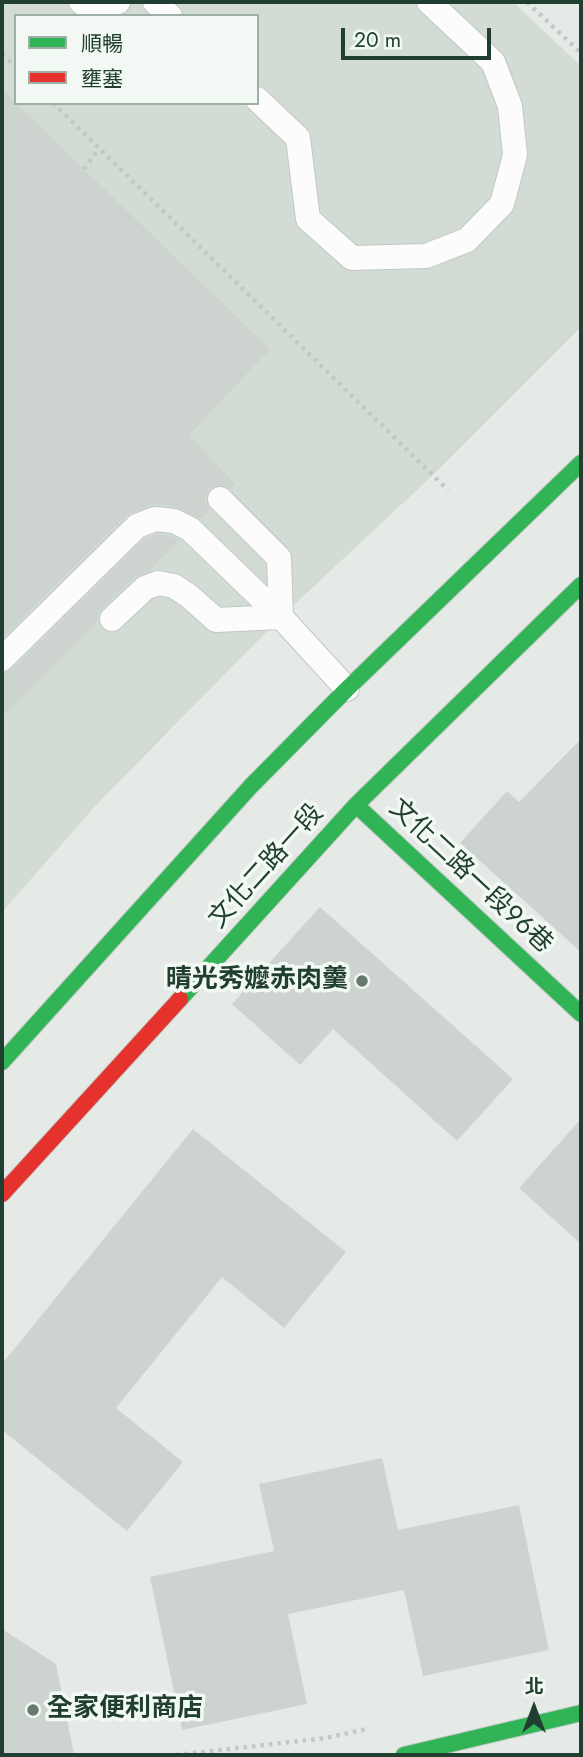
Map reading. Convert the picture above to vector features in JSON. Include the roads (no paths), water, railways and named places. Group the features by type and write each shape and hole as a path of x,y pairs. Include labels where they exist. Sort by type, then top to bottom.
{"street":[{"path":"2,1062 251,786 347,689 581,463"},
{"name":"文化二路一段","path":"2,1194 356,805 581,584"},
{"name":"文化二路一段96巷","path":"356,805 581,1014"},
{"path":"404,1755 581,1713"}],"lane":[{"path":"81,2 118,2"},
{"path":"155,2 168,14"},
{"path":"259,101 299,138 307,219 352,258 426,256 467,240 502,204 515,155 510,106 493,62 429,2"},
{"path":"220,499 279,558 281,617"},
{"path":"2,659 136,526 155,519 174,521 190,529 281,617 347,689"},
{"path":"111,619 145,587 159,583 182,591 216,620 281,617"}],"place":[{"name":"晴光秀嬤赤肉羹","path":"362,981"},
{"name":"全家便利商店","path":"33,1710"}]}
